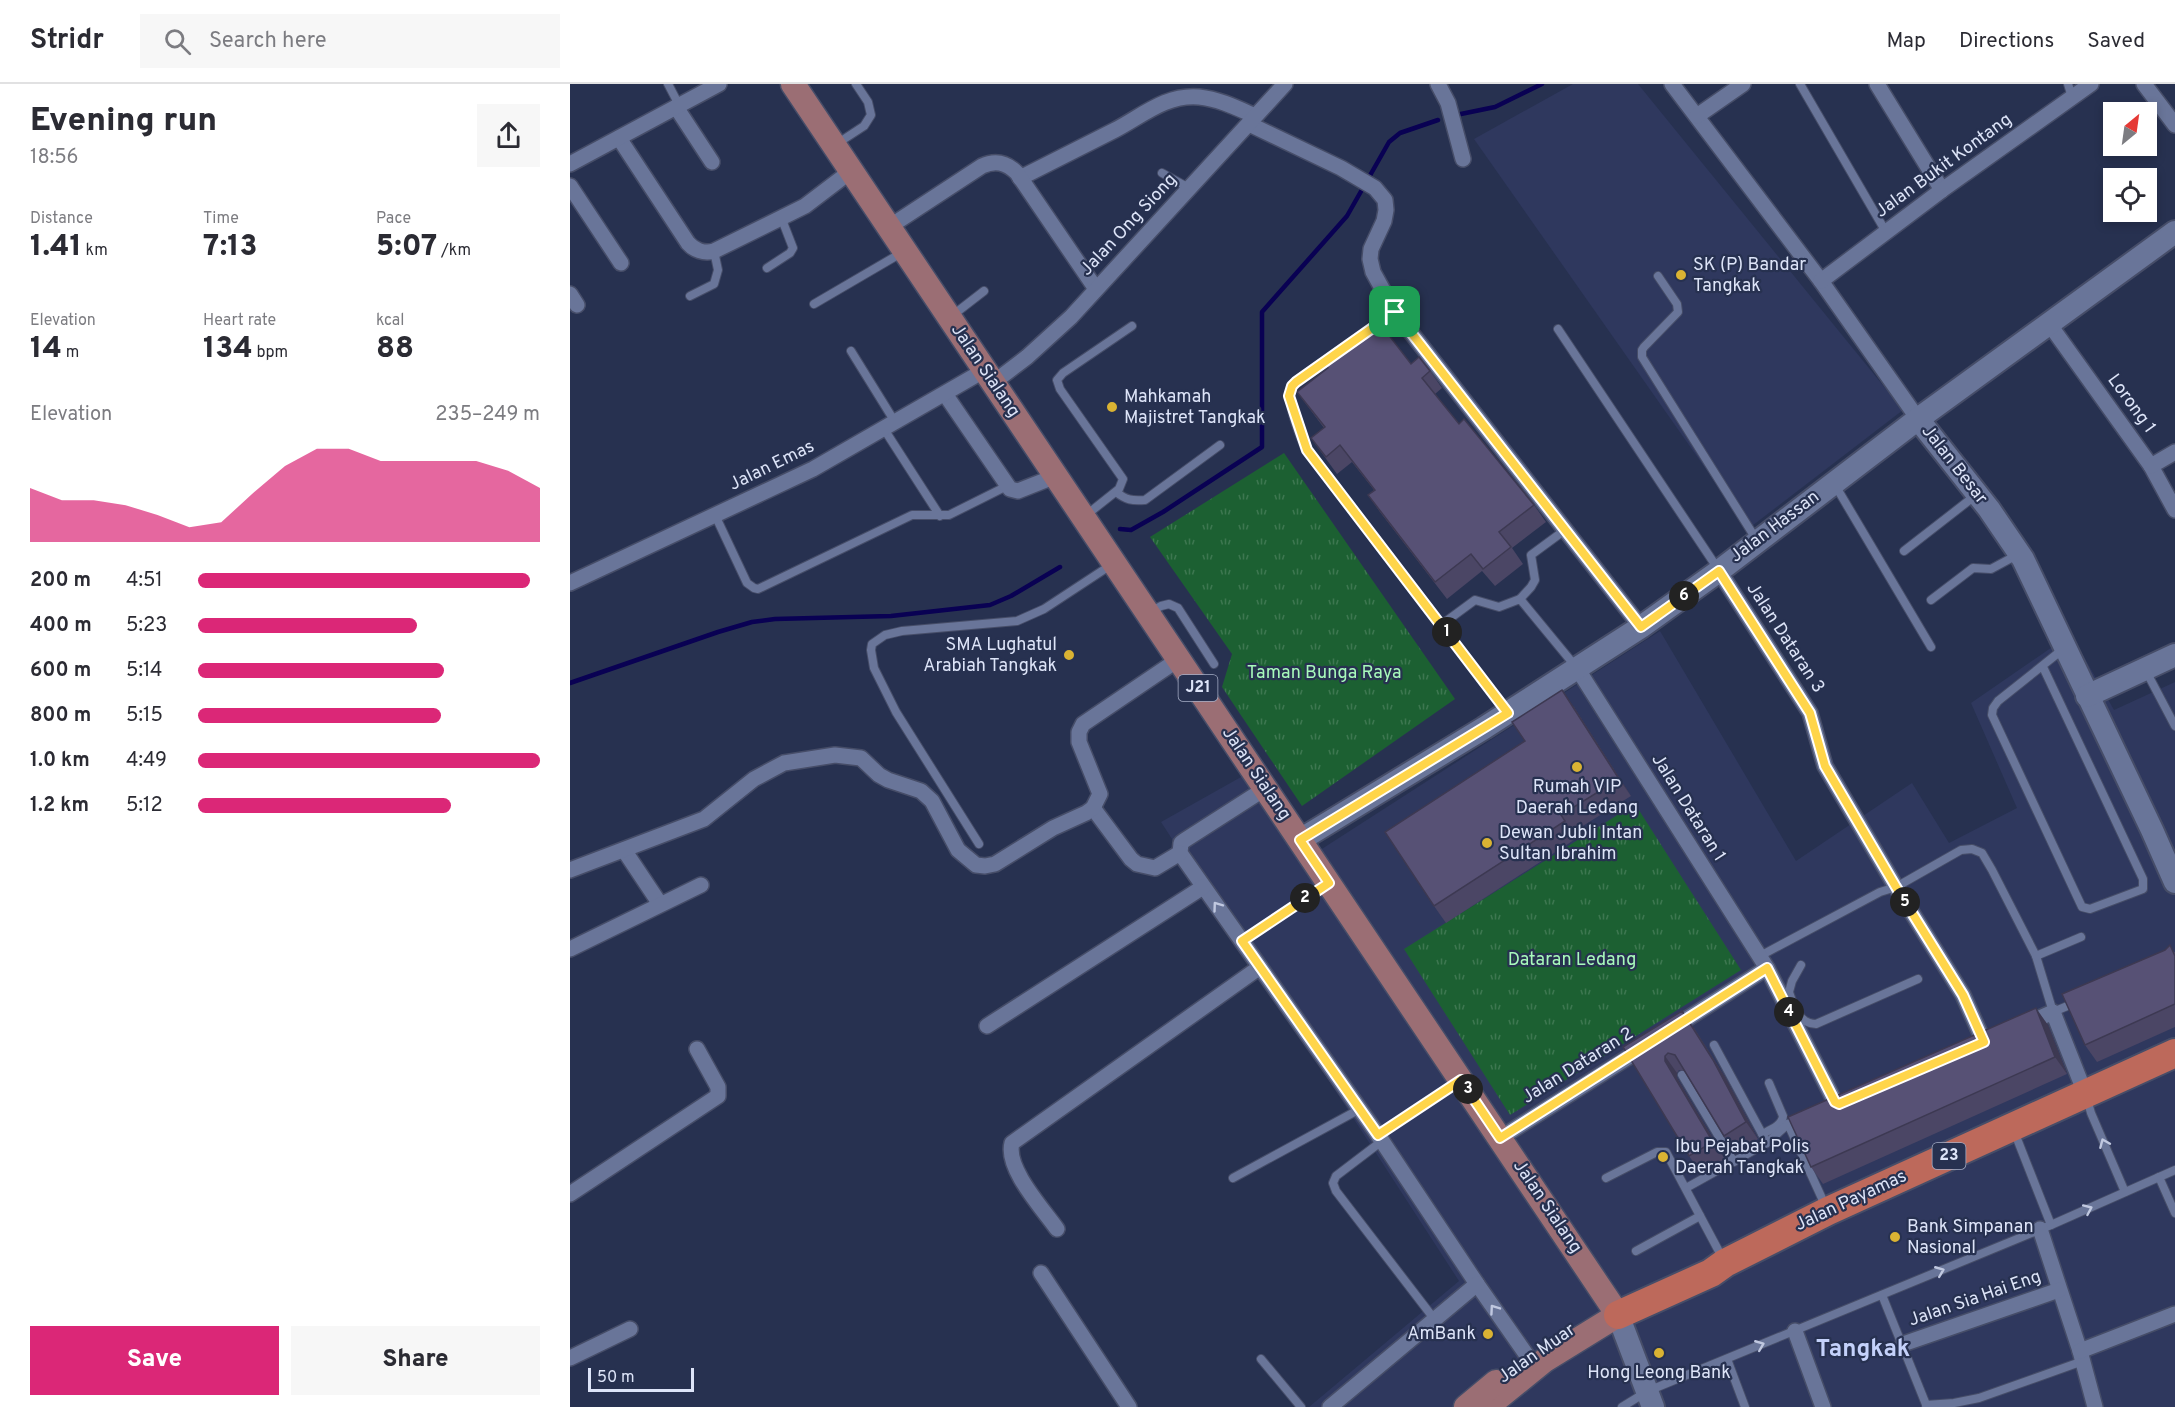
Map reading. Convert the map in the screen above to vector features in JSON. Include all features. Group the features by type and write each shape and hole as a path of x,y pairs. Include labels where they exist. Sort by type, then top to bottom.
{"highway":[{"name":"Jalan Payamas","path":"1615,1310 1711,1273 1725,1263 1828,1211 2175,1053"}],"main road":[{"name":"Jalan Sialang","path":"793,84 1615,1310"},
{"name":"Jalan Muar","path":"1466,1407 1528,1357 1615,1310"},
{"name":"Jalan Muar","path":"1487,1407 1545,1360 1615,1310"}],"street":[{"path":"570,164 719,84"},
{"name":"Jalan Ong Siong","path":"989,377 1027,357 1071,317 1285,84"},
{"path":"1438,84 1448,103 1463,159"},
{"name":"Jalan Besar","path":"1672,84 1821,281 1918,419 1977,494 2019,553 2175,882"},
{"path":"1697,116 1743,84"},
{"path":"1877,84 1942,190"},
{"name":"Jalan Bukit Kontang","path":"1821,281 2070,91 2091,84"},
{"path":"2144,84 2175,125"},
{"path":"1020,178 1119,128 1158,104 1180,97 1199,97 1224,102 1252,120 1369,184 1385,200 1386,210 1370,259 1373,272 1395,312 1641,627"},
{"path":"678,106 712,162"},
{"path":"619,138 690,246 706,252 714,252 805,206 851,171"},
{"path":"889,227 989,163 1004,164 1011,167 1020,178 1096,289"},
{"path":"570,186 621,263"},
{"name":"Jalan Hassan","path":"1300,840 1508,713 1641,627 1719,571 1918,419 2175,232"},
{"name":"Lorong 1","path":"2050,325 2151,466 2175,510"},
{"name":"Jalan Emas","path":"570,583 813,469 945,394 989,377"},
{"path":"945,394 1007,486 1018,491 1056,476"},
{"path":"2151,466 2175,452"},
{"name":"Jalan Dataran 3","path":"1719,571 1810,713 1825,766 1963,995 1984,1042"},
{"path":"2087,696 2175,655"},
{"path":"570,870 705,819 754,779 784,763 835,755 861,758 879,775 921,791 929,797 958,850 976,864 985,866 1003,860 1053,828 1093,808 1100,794 1079,742 1079,732 1083,724 1179,659"},
{"name":"Jalan Dataran 1","path":"1577,668 1763,962 1831,1105 1845,1103 1866,1094"},
{"path":"1266,788 1185,840 1181,843 1179,853 1360,1109 1528,1357"},
{"path":"1093,808 1137,864 1155,868 1179,853"},
{"path":"624,850 660,904"},
{"path":"570,949 701,885"},
{"path":"987,1026 1203,887"},
{"name":"Jalan Dataran 2","path":"1500,1138 1763,962"},
{"path":"1057,1229 1012,1162 1010,1152 1012,1143 1260,967"},
{"path":"2013,1029 2053,1012 2085,1093"},
{"path":"570,1194 715,1099 719,1092 718,1088 697,1049"},
{"path":"2045,1227 2059,1290 2082,1356 2096,1407"},
{"path":"1041,1273 1129,1407"},
{"path":"1330,1407 1477,1284"},
{"name":"Jalan Sia Hai Eng","path":"1903,1344 2059,1290"},
{"path":"1615,1310 1651,1399"},
{"path":"2082,1356 2175,1314"},
{"path":"571,1356 630,1329"},
{"path":"1795,1330 1823,1407"}],"lane":[{"path":"668,84 678,106"},
{"path":"834,146 864,126 871,115 868,102 856,84"},
{"path":"1800,84 1886,232"},
{"path":"1162,173 1189,188"},
{"path":"767,268 794,248 781,217"},
{"path":"814,304 905,251"},
{"path":"690,296 714,284 718,270 714,252"},
{"path":"1658,276 1677,304 1678,312 1641,350 1642,357 1757,541"},
{"path":"950,318 984,291"},
{"path":"1395,312 1296,382 1289,396 1307,450 1508,713"},
{"path":"1084,517 1116,492 1123,483 1122,475 1060,389 1057,380 1063,373 1132,326"},
{"path":"1558,329 1719,571"},
{"path":"851,351 940,516"},
{"path":"1116,492 1124,499 1145,500 1220,445"},
{"path":"1833,483 1931,647"},
{"path":"715,515 747,583 758,589 912,515 949,515 1007,486"},
{"path":"1904,551 1977,494"},
{"path":"1441,625 1475,600 1499,607 1521,599 1535,580 1530,559 1532,555 1565,530"},
{"path":"1931,600 1973,567 1991,569 2019,553"},
{"path":"979,844 896,712 874,668 872,644 885,635 902,631 1017,621 1044,609 1114,563"},
{"path":"1521,599 1577,668"},
{"path":"1148,613 1170,604 1178,609 1214,664"},
{"path":"2043,667 2143,879 2143,889 2090,909 2082,907 1992,715 1993,708 1998,701 2066,648"},
{"path":"2145,669 2175,726"},
{"path":"1763,962 1880,892 1896,887 1961,850 1972,849 1982,853 2036,956 2053,1012 2083,1000"},
{"path":"1242,941 1329,883"},
{"path":"2036,956 2082,937"},
{"path":"1801,965 1789,992 1802,1021 1809,1024 1816,1024 1918,980"},
{"path":"1714,1045 1767,1143"},
{"path":"1682,1075 1734,1162"},
{"path":"1435,1320 1336,1191 1333,1183 1336,1176 1380,1138 1461,1080"},
{"path":"1762,1134 1783,1121 1769,1083"},
{"path":"2085,1093 2091,1113 2125,1192"},
{"path":"1233,1178 1360,1109"},
{"path":"1686,1188 1767,1143 1788,1124 1807,1116"},
{"path":"1788,1124 1828,1211"},
{"path":"2013,1127 2045,1227"},
{"path":"1606,1178 1662,1151 1669,1155 1725,1263"},
{"path":"1622,1407 1651,1399 1727,1359 2045,1227 2175,1170"},
{"path":"2159,1177 2175,1213"},
{"path":"1636,1251 1700,1216"},
{"path":"1882,1295 1926,1406 1979,1398 2082,1356"},
{"path":"1261,1359 1301,1407"},
{"path":"1727,1359 1745,1407"}],"shaded area":[{"name":"SK (P) Bandar Tangkak","path":"1573,84 1638,84 1903,410 1748,529 1474,139"},
{"path":"1660,631 1796,861 1912,783 1949,843 2017,808 1971,703 2071,634 2114,710 2175,682 2175,1407 1309,1407 1459,1281 1161,822 1257,768 1314,854"}],"green space":[{"name":"Taman Bunga Raya","path":"1284,453 1455,699 1302,806 1222,687 1232,654 1150,537"},
{"name":"Dataran Ledang","path":"1635,804 1741,970 1510,1115 1404,949"}],"building":[{"path":"1381,325 1411,364 1419,357 1430,371 1422,378 1459,424 1464,419 1534,505 1499,532 1511,547 1483,569 1471,554 1435,582 1368,495 1375,490 1340,445 1326,457 1311,438 1325,427 1297,392 1328,368 1321,360 1344,341 1350,349"},
{"path":"1562,690 1619,779 1561,815 1565,821 1434,906 1385,832 1525,741 1512,722"},
{"path":"2170,945 2175,956 2175,1004 2085,1045 2062,994 2165,950"},
{"path":"2036,1008 2055,1057 1811,1167 1788,1117"},
{"path":"1682,1011 1713,1060 1746,1122 1724,1136 1675,1055 1668,1053 1665,1061 1713,1142 1689,1156 1623,1047"}],"waterway":[{"path":"1456,115 1495,107 1542,84"},
{"path":"1120,529 1131,530 1163,512 1262,447 1262,312 1347,216 1389,142 1400,133 1438,120"},
{"path":"570,683 752,622 775,619 891,616 990,605 1011,596 1060,567"}],"place":[{"name":"SK (P) Bandar Tangkak","path":"1681,275"},
{"name":"Mahkamah Majistret Tangkak","path":"1112,407"},
{"name":"SMA Lughatul Arabiah Tangkak","path":"1069,655"},
{"name":"Rumah VIP Daerah Ledang","path":"1577,767"},
{"name":"Dewan Jubli Intan Sultan Ibrahim","path":"1487,843"},
{"name":"Ibu Pejabat Polis Daerah Tangkak","path":"1663,1157"},
{"name":"Bank Simpanan Nasional","path":"1895,1237"},
{"name":"AmBank","path":"1488,1334"},
{"name":"Hong Leong Bank","path":"1659,1353"}],"district":[{"name":"Tangkak","path":"1863,1350"}],"route":[{"path":"1395,312 1641,627 1719,571 1810,713 1825,766 1963,995 1984,1042 1839,1104 1835,1102 1767,968 1500,1138 1461,1080 1378,1135 1242,941 1329,883 1300,840 1508,713 1304,446 1290,401 1290,391 1296,382 1395,312"}]}
